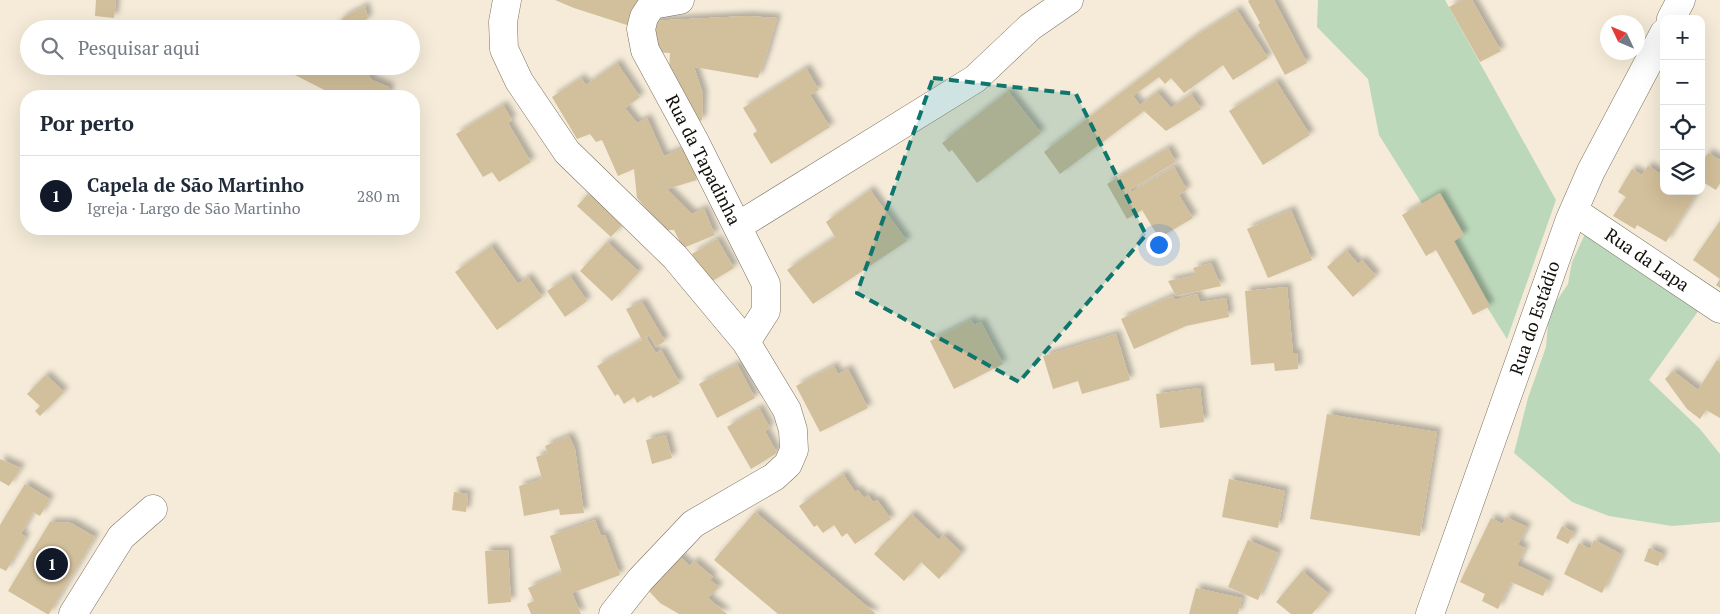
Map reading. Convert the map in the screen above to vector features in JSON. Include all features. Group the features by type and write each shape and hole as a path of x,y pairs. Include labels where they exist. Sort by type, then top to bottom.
{"street":[{"path":"507,0 503,22 504,49 519,81 567,152 675,257 746,342 787,410 793,430 794,450 788,464 774,477 693,524 640,580 614,614"},
{"name":"Rua da Tapadinha","path":"680,0 652,5 644,17 641,29 645,50 695,142 766,284 766,311 746,342"},
{"path":"738,226 975,79 1030,27 1069,0"},
{"path":"1673,15 1681,0"},
{"name":"Rua do Estádio","path":"1430,614 1574,211 1591,171 1660,41"},
{"name":"Rua da Lapa","path":"1574,211 1720,309"},
{"path":"73,614 121,537 152,509"}],"highlighted area":[{"path":"933,78 1076,94 1146,235 1019,382 857,293"}],"green space":[{"path":"1318,0 1445,0 1556,200 1507,339 1379,135 1368,79 1317,27"},
{"path":"1585,234 1699,310 1649,380 1700,429 1720,454 1720,522 1672,526 1609,516 1572,502 1514,453 1528,398 1546,347 1549,312 1568,284 1572,262"}],"building":[{"path":"96,0 116,0 114,18 95,16"},
{"path":"555,0 641,0 630,26"},
{"path":"1274,0 1307,63 1285,75 1258,25 1260,23 1248,1"},
{"path":"1462,0 1472,0 1501,51 1480,62 1449,7"},
{"path":"365,6 368,18 366,20 341,20"},
{"path":"1237,10 1268,58 1233,80 1223,65 1184,93 1171,78 1165,84 1159,77 1133,96 1140,105 1157,92 1171,108 1191,94 1201,109 1166,131 1144,111 1060,174 1044,152 1194,37"},
{"path":"748,16 777,18 758,78 694,67 703,94 702,120 690,125 669,75 670,53 653,52 649,21"},
{"path":"617,63 640,97 625,108 637,123 647,118 664,156 684,148 697,180 667,189 692,214 704,209 715,235 683,248 674,230 665,230 637,198 634,169 618,176 602,140 596,142 590,134 577,139 552,97 581,78 586,85"},
{"path":"806,68 819,90 810,95 830,127 771,164 753,134 757,131 743,108"},
{"path":"295,75 368,75 372,80 389,87 389,90 324,90"},
{"path":"1276,81 1310,135 1263,165 1229,111"},
{"path":"1008,91 1041,133 977,183 952,150 949,152 942,143"},
{"path":"503,105 512,120 508,123 531,162 499,182 492,172 483,177 456,134"},
{"path":"1168,148 1176,162 1130,190 1131,192 1174,167 1187,190 1179,195 1193,218 1159,238 1142,210 1127,219 1107,184"},
{"path":"1708,153 1720,160 1720,183 1716,190 1705,183 1705,158"},
{"path":"1648,166 1660,174 1660,195 1695,196 1666,242 1637,225 1635,229 1613,216 1626,197 1618,192 1632,169 1642,175"},
{"path":"870,190 907,241 813,304 787,270 835,237 826,222"},
{"path":"1440,193 1464,235 1454,241 1490,306 1473,315 1436,250 1426,256 1402,215"},
{"path":"588,194 622,225 611,237 577,206"},
{"path":"1291,210 1312,260 1268,278 1247,229"},
{"path":"1720,221 1720,279 1693,260"},
{"path":"717,239 734,268 709,283 692,254"},
{"path":"607,242 639,272 612,301 580,271"},
{"path":"491,246 518,284 528,277 542,297 497,330 455,272"},
{"path":"1346,250 1358,264 1362,260 1376,276 1353,297 1327,267"},
{"path":"1211,263 1221,286 1176,296 1168,281 1196,275 1193,268"},
{"path":"570,276 587,301 565,317 547,291"},
{"path":"1720,279 1720,288 1716,285"},
{"path":"1287,287 1293,353 1297,353 1298,369 1275,371 1274,363 1251,365 1245,291"},
{"path":"1197,294 1200,302 1226,298 1229,317 1186,326 1134,349 1121,319 1173,296 1175,300"},
{"path":"642,302 665,341 656,347 649,335 646,337 656,353 661,350 680,383 653,398 651,395 637,403 634,397 624,404 618,394 615,396 597,366 642,340 626,309"},
{"path":"971,320 974,325 981,322 1003,364 954,389 930,341"},
{"path":"1116,334 1130,380 1082,394 1078,381 1053,389 1043,356"},
{"path":"1717,360 1720,362 1720,418 1706,410 1700,419 1687,409 1665,379 1673,371 1698,390"},
{"path":"737,364 755,398 717,418 699,384"},
{"path":"834,366 838,374 848,369 868,408 820,432 796,386"},
{"path":"46,375 64,392 40,416 35,411 40,406 27,394"},
{"path":"1200,388 1204,422 1160,428 1156,394"},
{"path":"759,408 770,428 765,431 777,453 751,469 727,427"},
{"path":"1327,414 1437,432 1420,536 1310,519"},
{"path":"666,435 672,458 652,464 646,440"},
{"path":"569,436 575,449 584,513 560,515 559,509 524,516 519,486 542,479 536,457 548,453 545,446"},
{"path":"0,459 21,468 9,486 0,481"},
{"path":"843,474 855,492 858,490 864,498 868,495 873,502 877,500 891,519 855,544 847,533 842,537 834,525 823,533 817,525 814,527 799,506"},
{"path":"1229,479 1285,491 1278,528 1222,517"},
{"path":"25,484 50,499 40,516 33,512 21,534 26,537 6,571 0,568 0,525"},
{"path":"454,492 468,494 466,512 452,510"},
{"path":"755,512 876,614 778,614 714,560"},
{"path":"911,514 939,540 943,535 962,553 939,579 921,562 904,581 874,554"},
{"path":"1506,517 1527,527 1518,545 1525,548 1517,565 1550,581 1543,596 1511,582 1498,609 1482,601 1485,594 1460,582 1491,518 1503,524"},
{"path":"595,520 601,536 605,535 620,575 572,593 581,614 531,614 527,604 534,601 528,588 562,573 550,536"},
{"path":"50,522 71,523 95,537 49,614 47,614 8,591"},
{"path":"1562,526 1574,532 1568,544 1556,538"},
{"path":"1248,540 1278,553 1258,600 1228,587"},
{"path":"1594,540 1621,554 1602,593 1564,574 1579,543 1590,549"},
{"path":"1649,548 1663,554 1658,566 1644,561"},
{"path":"508,550 511,602 488,604 485,551"},
{"path":"678,555 690,566 694,561 713,577 710,580 719,587 708,598 727,614 679,614 660,603 647,589"},
{"path":"1302,571 1329,594 1312,614 1291,614 1276,602"},
{"path":"1196,588 1242,598 1238,614 1189,614"}],"place":[{"name":"Capela de São Martinho","path":"52,564"}]}
